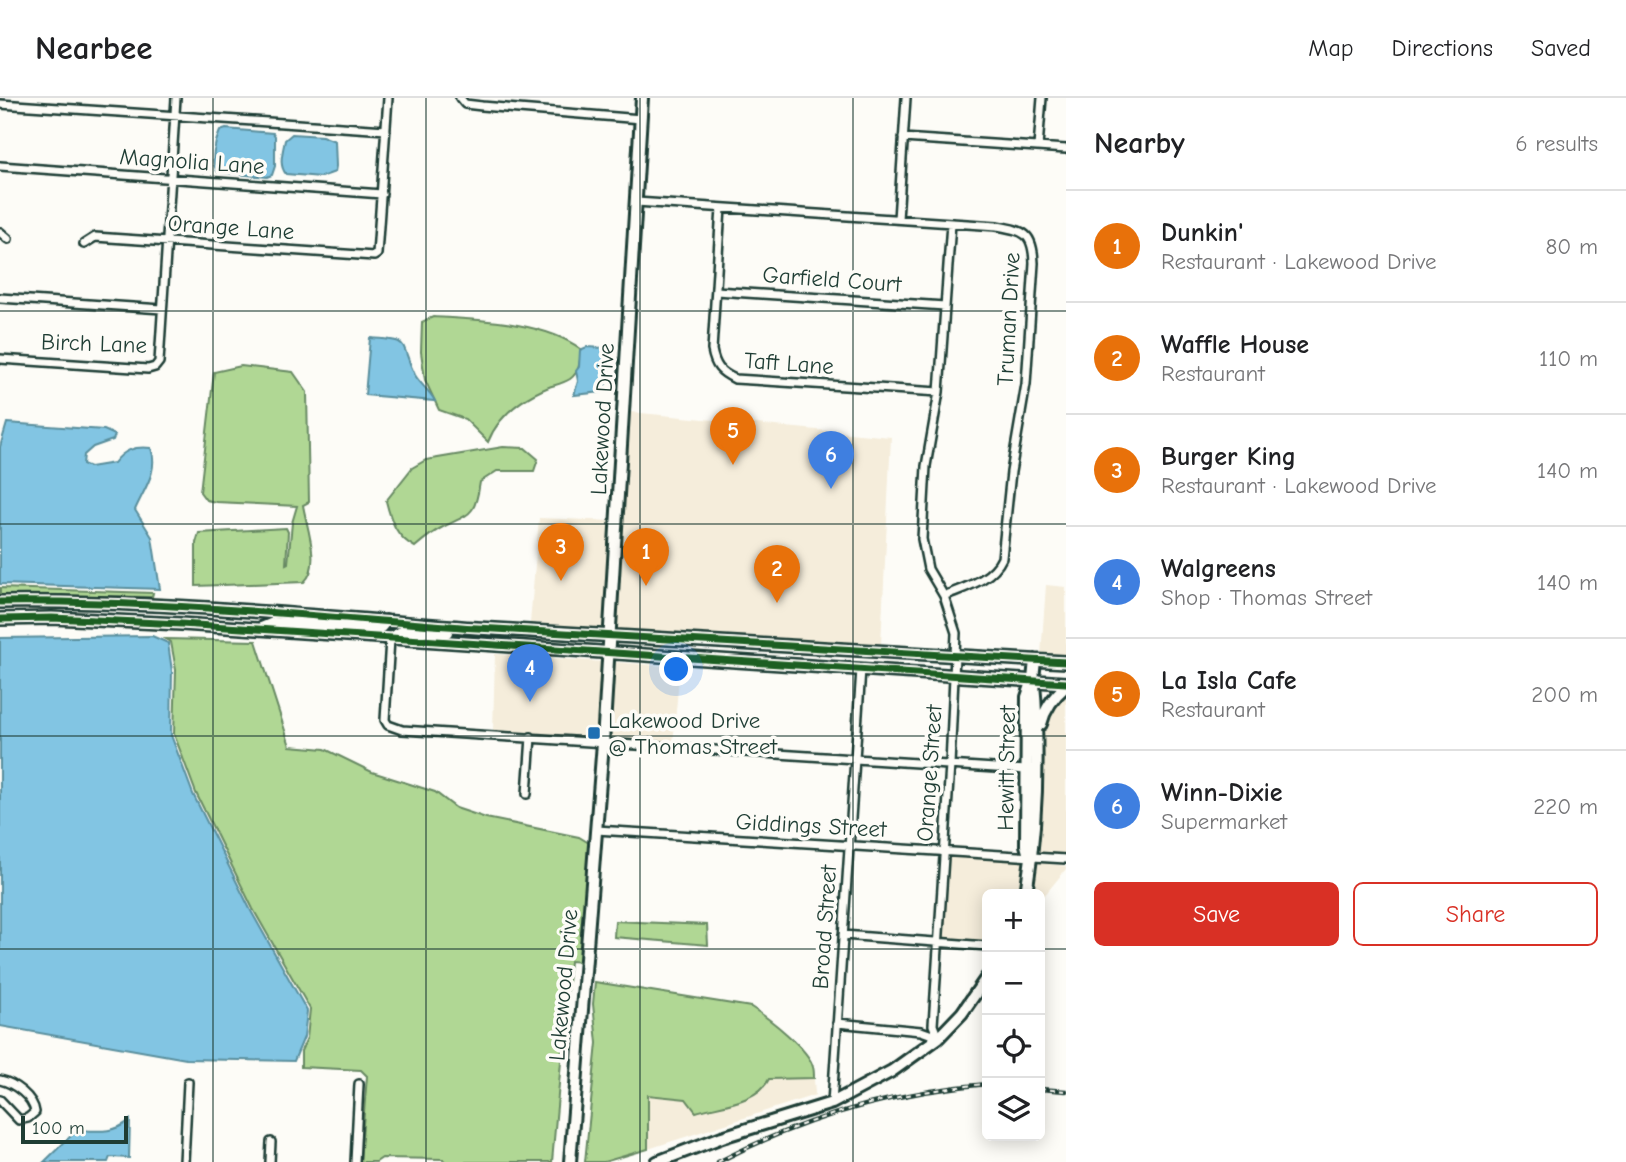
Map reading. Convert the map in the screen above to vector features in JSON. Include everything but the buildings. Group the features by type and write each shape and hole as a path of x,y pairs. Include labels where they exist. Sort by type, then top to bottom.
{"main road":[{"name":"Lakewood Drive","path":"570,1162 603,743 642,98"},
{"path":"0,602 51,601 183,606 478,628 1066,662"},
{"path":"0,619 111,620 259,629 1066,684"},
{"path":"259,629 273,623 375,628 386,621"},
{"path":"390,639 397,632 405,630 451,633 478,628"},
{"name":"Hewitt Street","path":"1029,858 1026,845 1027,697 1033,680 1035,660"},
{"name":"Hewitt Street","path":"1026,889 1029,858 1034,843 1037,696 1033,680"},
{"path":"1037,741 1044,713 1066,684"},
{"path":"657,1162 722,1137 832,1103 892,1071 939,1038 962,1013 982,984"}],"street":[{"path":"0,298 162,309 176,98"},
{"path":"382,194 388,98"},
{"path":"460,98 465,104 482,106 641,119"},
{"path":"898,219 906,98"},
{"path":"1038,147 1042,98"},
{"path":"0,104 386,130"},
{"path":"903,138 1066,149"},
{"name":"Magnolia Lane","path":"0,166 382,194"},
{"name":"Orange Lane","path":"84,244 95,237 374,256 377,254 382,194"},
{"name":"Truman Drive","path":"636,202 997,226 1020,231 1029,237 1034,249 1034,262 1026,384 1011,472 1002,558 998,568 988,576 944,596"},
{"name":"Taft Lane","path":"721,208 712,349 714,361 721,372 735,379 939,392"},
{"name":"Orange Street","path":"939,1038 933,1025 956,633 944,596 928,569 922,539 926,466 939,392 951,223"},
{"path":"0,232 8,239"},
{"name":"Garfield Court","path":"716,291 945,306"},
{"name":"Birch Lane","path":"0,359 148,369 155,367 159,362 162,309"},
{"path":"390,639 384,711 388,725 402,730 1026,771"},
{"name":"Broad Street","path":"832,1103 861,669"},
{"path":"527,794 531,737"},
{"name":"Giddings Street","path":"596,830 1066,860"},
{"path":"843,935 982,945"},
{"path":"837,1023 921,1031 939,1038"},
{"path":"0,1080 16,1086 34,1105 35,1112 28,1118 19,1120 0,1101"},
{"path":"184,1162 188,1082"},
{"path":"355,1162 359,1084"},
{"path":"270,1162 271,1142"}],"shaded area":[{"path":"630,412 891,437 881,645 614,629"},
{"path":"539,518 614,521 607,628 530,623"},
{"path":"1046,585 1066,587 1066,656 1041,655"},
{"path":"495,654 604,662 599,738 493,731"},
{"path":"612,662 680,667 673,743 607,739"},
{"path":"1064,693 1066,853 1064,856 1034,854 1041,741 1047,715"},
{"path":"947,855 1025,862 1022,889 982,889 982,941 943,937"},
{"path":"1032,862 1066,866 1045,895 1045,889 1029,889"},
{"path":"814,1078 815,1095 648,1149 648,1095 686,1099 696,1112 769,1079"}],"green space":[{"path":"433,317 510,324 548,333 581,349 578,369 570,379 539,391 512,408 498,424 488,442 465,419 439,410 425,380 421,352 422,322"},
{"path":"241,366 293,372 307,392 309,502 303,505 312,566 304,582 196,586 196,543 199,533 286,528 286,564 288,563 292,523 297,506 216,502 206,500 200,492 214,372"},
{"path":"503,447 525,448 538,459 534,471 497,471 480,482 476,501 466,516 436,531 415,547 403,538 392,522 386,501 412,468 426,460"},
{"path":"0,588 153,593 152,597 0,595"},
{"path":"166,639 256,641 290,746 325,749 372,772 435,792 456,808 486,818 579,837 589,843 591,855 582,962 570,961 552,1162 445,1162 443,1159 382,1158 376,1162 360,1162 367,1076 361,1070 301,1067 301,1051 307,1038 310,1009 253,909 196,793 174,734 176,670 171,642"},
{"path":"615,921 707,925 708,945 614,937"},
{"path":"595,982 751,1007 804,1051 813,1067 814,1078 769,1079 763,1087 747,1098 696,1112 686,1099 648,1095 648,1149 604,1162 585,1162 597,1043 593,1004"}],"water":[{"path":"226,129 273,133 275,166 272,175 267,177 218,172 213,158 215,146 220,131"},
{"path":"292,134 322,136 335,141 335,172 321,177 286,174 282,166 282,153 285,140"},
{"path":"370,338 393,340 402,344 415,375 435,401 365,395"},
{"path":"587,347 604,348 607,353 607,382 602,392 574,395 578,381 576,371 579,367 580,350"},
{"path":"7,423 104,430 115,435 113,440 93,447 84,455 83,464 90,467 114,463 134,448 151,448 152,472 135,510 152,537 160,589 0,584 0,447"},
{"path":"152,636 168,643 172,671 171,735 193,794 251,911 307,1011 304,1037 294,1061 186,1059 0,1026 0,638"},
{"path":"130,1120 129,1158 110,1157 108,1162 44,1162 77,1130 111,1130"}],"railway":[{"path":"718,1162 783,1132 849,1110 917,1093 982,1085"},
{"path":"1045,1089 1066,1091"}],"cycle path":[{"path":"0,602 179,606 477,628 1066,662"},
{"path":"0,619 52,618 181,624 1066,683"}],"place":[{"name":"La Isla Cafe","path":"733,465"},
{"name":"Winn-Dixie","path":"831,489"},
{"name":"Burger King","path":"561,581"},
{"name":"Dunkin'","path":"646,586"},
{"name":"Waffle House","path":"777,603"},
{"name":"Walgreens","path":"530,702"},
{"name":"Lakewood Drive @ Thomas Street","path":"594,733"}]}
